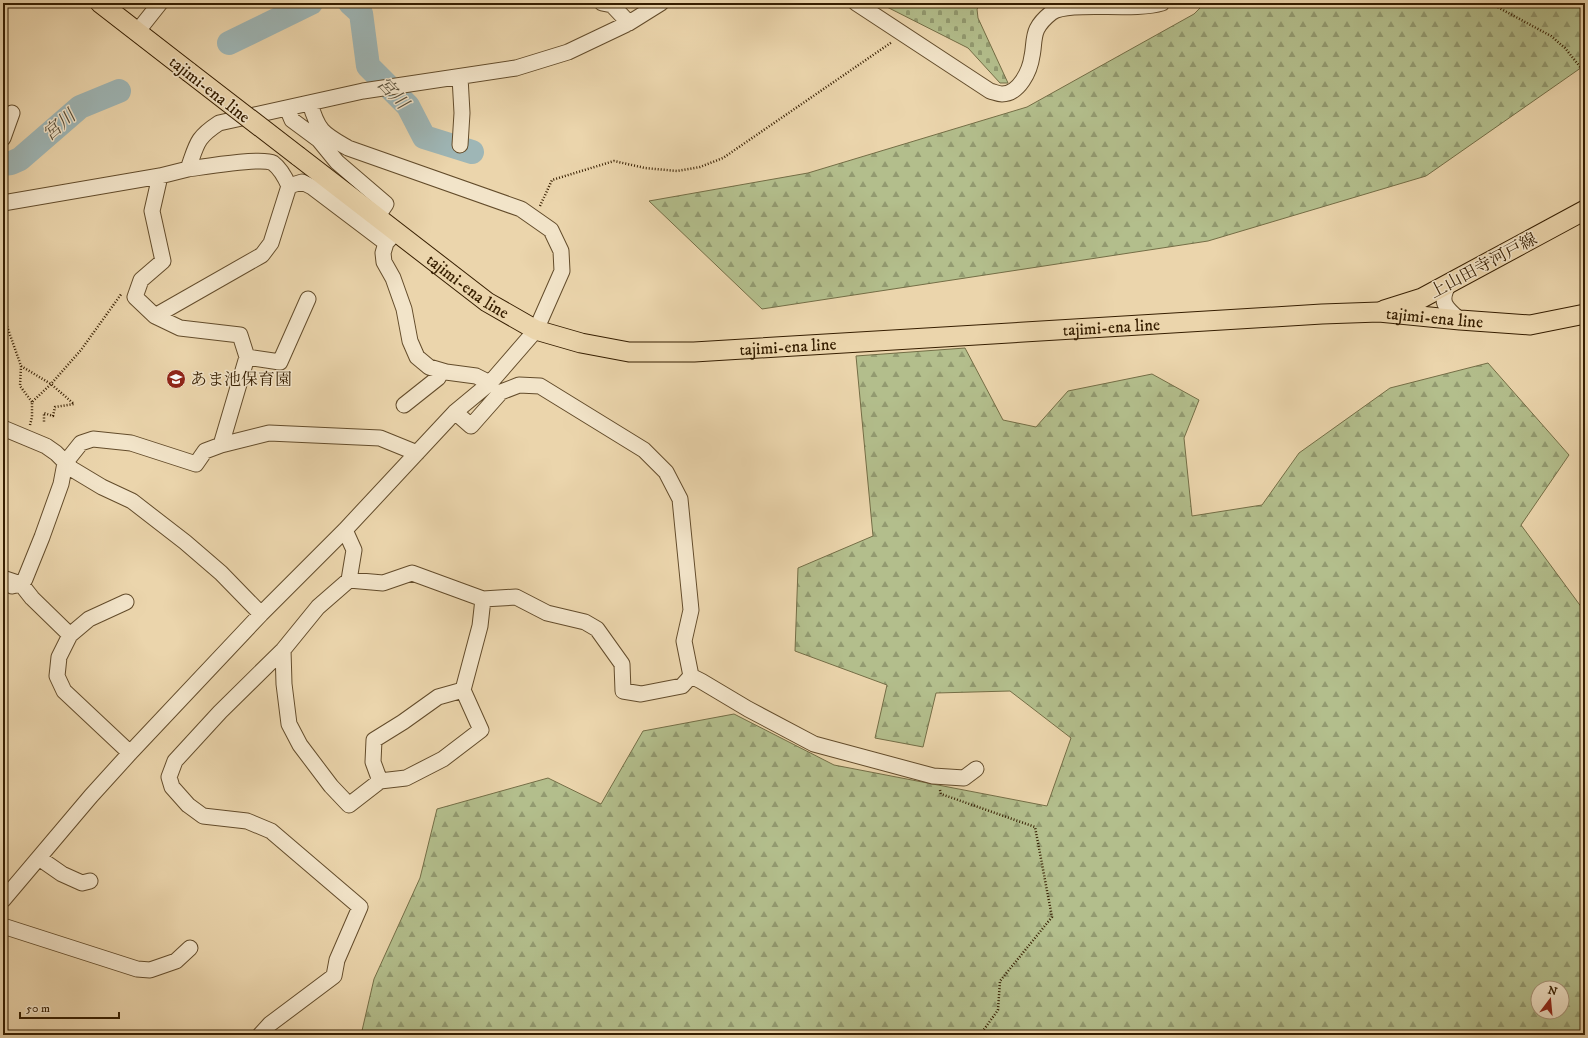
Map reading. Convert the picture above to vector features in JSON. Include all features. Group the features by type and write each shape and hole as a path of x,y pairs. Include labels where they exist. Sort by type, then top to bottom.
{"main road":[{"name":"tajimi-ena line","path":"100,3 377,217 391,238 487,302 536,330 582,343 629,352 694,352 1322,314 1379,312 1530,325 1585,314"},
{"name":"上山田寺河戸線","path":"1379,312 1422,298 1585,210"}],"street":[{"path":"137,32 160,3"},
{"path":"602,3 612,5 629,23"},
{"path":"188,169 197,144 204,132 219,123 363,91 516,68 542,61 568,52 629,23 661,3"},
{"path":"856,3 990,90 1001,94 1010,92 1018,86 1026,75 1032,58 1037,29 1057,8 1068,5 1083,4 1126,7 1162,3"},
{"path":"460,77 462,113 460,145"},
{"path":"3,900 91,796 130,753 261,614 345,530 455,412 490,382 536,330 562,271 561,251 551,230 534,217 521,209 348,148 324,134 318,127 310,103"},
{"path":"287,108 292,120 319,140 337,162 386,204 377,217"},
{"path":"3,138 12,113"},
{"path":"3,203 160,176 188,169 256,161 272,162 283,172 289,186 271,243 262,255 156,316"},
{"path":"160,176 152,211 163,261 141,280 135,297 156,316 180,328 240,335 247,357 221,445"},
{"path":"289,186 302,182 312,187 391,238 383,253 384,262 393,278 404,309 410,341 417,357 429,368 476,376 490,382"},
{"path":"1449,284 1443,297 1444,302 1448,310 1460,320"},
{"path":"247,357 280,362 308,299"},
{"path":"404,405 438,378 442,371"},
{"path":"455,412 471,426 501,392 519,385 540,386 644,450 666,472 680,499 691,610 684,641 691,676"},
{"path":"3,428 51,450 72,469 102,487 132,501 221,573 261,614"},
{"path":"3,589 21,584 25,579 61,484 65,463 81,443 93,439 131,443 196,464 205,451 221,445 269,433 380,438 418,453"},
{"path":"260,1035 270,1024 334,976 338,960 360,907 271,831 247,820 203,816 188,805 172,787 169,777 175,761 220,712 283,650 318,607 349,580 354,550 345,530"},
{"path":"349,580 383,583 412,573 483,599 516,597 547,612 585,622 597,629 622,664 623,691 641,694 682,686 691,676"},
{"path":"3,578 21,584 32,598 70,635"},
{"path":"283,650 284,684 289,724 300,745 331,786 349,805 380,781 406,778 443,759 481,730 463,690 480,626 483,599"},
{"path":"126,602 89,619 70,635 59,657 57,676 64,691 130,753"},
{"path":"691,676 748,710 814,744 936,776 964,778 976,769"},
{"path":"380,781 373,762 374,740 404,722 438,697 463,690"},
{"path":"39,858 62,874 82,883 90,881"},
{"path":"3,926 137,969 150,970 176,961 190,948"}],"path":[{"path":"1490,3 1551,36 1565,48 1585,73"},
{"path":"534,217 552,180 614,161 645,168 678,171 700,167 723,158 903,34"},
{"path":"32,402 51,384 81,350 124,290 135,297"},
{"path":"3,315 21,366 20,386 32,402 32,417 26,439"},
{"path":"21,366 51,384 74,404 55,407 53,416 44,413 44,422"},
{"path":"936,776 941,794 1035,826 1052,917 1000,981 998,1010 980,1035"}],"green space":[{"path":"879,3 982,3 977,9 978,18 1008,83 1000,83 968,48"},
{"path":"1205,3 1585,3 1585,65 1426,176 1208,241 762,309 649,201 808,173 1027,107 1194,14"},
{"path":"965,348 1003,420 1036,427 1068,391 1152,374 1199,400 1184,438 1192,516 1262,505 1299,453 1390,388 1488,363 1569,455 1521,525 1585,612 1585,1035 361,1035 374,979 420,878 437,809 548,778 601,804 643,731 734,714 834,765 1047,806 1071,738 1010,691 936,693 923,747 875,738 887,685 795,651 798,568 873,536 856,356"}],"waterway":[{"name":"宮川","path":"229,43 311,3"},
{"name":"宮川","path":"350,3 361,13 368,66 408,106 424,137 472,152"},
{"name":"宮川","path":"3,164 11,163 20,159 80,107 119,91"}],"place":[{"name":"あま池保育園","path":"176,379"}]}
